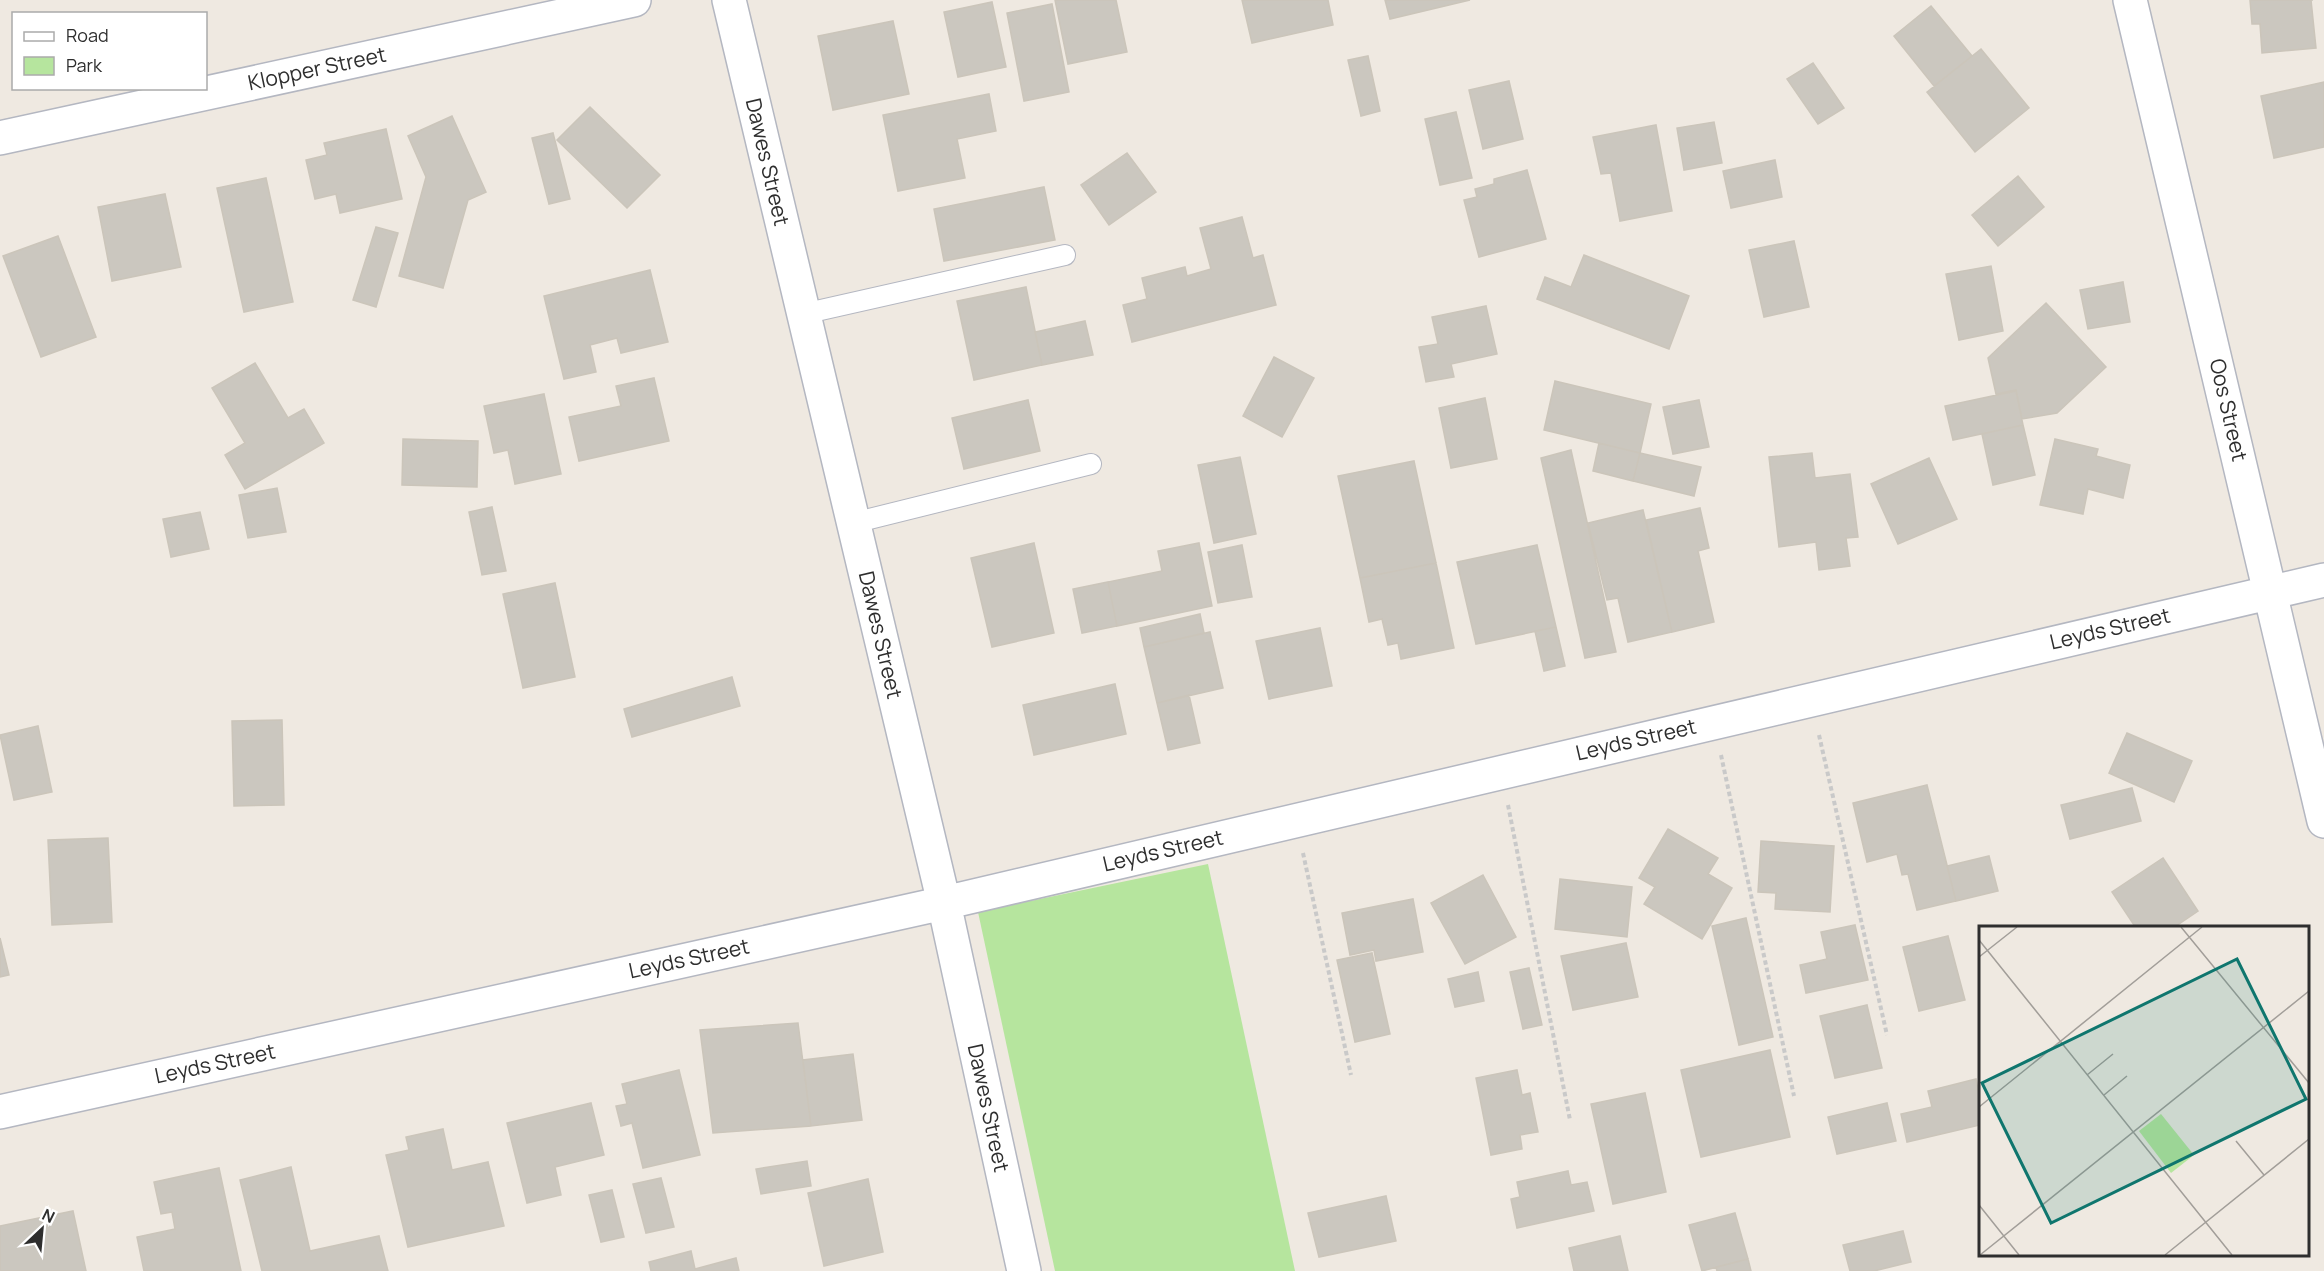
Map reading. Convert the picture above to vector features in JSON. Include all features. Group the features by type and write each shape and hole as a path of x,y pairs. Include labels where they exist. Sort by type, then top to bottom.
{"street":[{"name":"Klopper Street","path":"0,138 634,0"},
{"name":"Dawes Street","path":"729,0 944,903 1024,1271"},
{"name":"Oos Street","path":"2130,0 2324,821"},
{"name":"Leyds Street","path":"0,1112 944,903 2324,580"}],"lane":[{"path":"803,314 1065,255"},
{"path":"853,523 1091,464"}],"path":[{"path":"1811,699 1887,1035"},
{"path":"1714,722 1794,1096"},
{"path":"1501,772 1570,1120"},
{"path":"1296,820 1351,1075"}],"green space":[{"path":"1208,864 1295,1271 1055,1271 978,912"}],"building":[{"path":"1055,0 1116,0 1127,52 1068,64"},
{"path":"1242,0 1328,0 1333,25 1252,43"},
{"path":"1385,0 1470,0 1390,19"},
{"path":"2250,0 2311,0 2316,48 2262,53 2260,24 2252,24"},
{"path":"992,2 1006,67 958,77 944,12"},
{"path":"1052,4 1069,92 1024,101 1007,13"},
{"path":"1931,6 1972,56 1934,86 1894,36"},
{"path":"893,21 909,94 833,110 818,36"},
{"path":"1981,49 2029,108 1975,152 1927,92"},
{"path":"1368,56 1380,111 1361,116 1348,60"},
{"path":"1813,63 1844,108 1818,124 1787,79"},
{"path":"1509,81 1523,139 1483,149 1469,90"},
{"path":"2324,82 2324,147 2274,158 2261,96"},
{"path":"989,94 996,131 957,139 965,178 898,191 883,115"},
{"path":"590,107 660,175 627,208 557,140"},
{"path":"1456,112 1472,178 1440,185 1425,119"},
{"path":"452,116 486,192 468,200 443,288 399,276 426,177 408,136"},
{"path":"1714,122 1722,163 1684,170 1677,128"},
{"path":"1656,125 1672,211 1620,221 1611,173 1601,174 1593,137"},
{"path":"386,129 402,199 340,213 336,194 315,199 306,160 327,155 324,143"},
{"path":"553,133 570,199 549,204 532,138"},
{"path":"1127,153 1156,192 1109,225 1081,185"},
{"path":"1775,160 1782,197 1731,208 1723,171"},
{"path":"1527,170 1546,239 1479,257 1464,200 1477,197 1475,189 1494,184 1494,179"},
{"path":"2018,176 2044,207 1998,246 1972,215"},
{"path":"266,178 293,302 244,312 217,188"},
{"path":"1044,187 1055,240 944,261 934,209"},
{"path":"165,194 181,267 112,281 98,207"},
{"path":"1242,217 1253,258 1263,255 1276,305 1132,342 1123,305 1147,299 1142,278 1185,267 1187,276 1211,269 1200,228"},
{"path":"376,227 398,233 376,307 353,300"},
{"path":"58,236 96,337 41,357 3,256"},
{"path":"1794,241 1809,307 1764,317 1749,250"},
{"path":"1584,255 1689,296 1669,349 1537,299 1545,277 1571,287"},
{"path":"1991,266 2003,331 1959,340 1946,274"},
{"path":"650,270 668,342 621,353 617,338 590,345 596,372 564,379 544,296"},
{"path":"2123,282 2130,322 2088,329 2080,290"},
{"path":"1026,287 1042,365 974,380 957,301"},
{"path":"2046,303 2106,367 2057,413 2022,419 2016,390 1996,394 1988,358"},
{"path":"1486,306 1497,354 1451,364 1454,377 1426,382 1419,347 1438,344 1432,317"},
{"path":"1085,321 1093,355 1042,365 1035,332"},
{"path":"1274,357 1314,378 1282,437 1243,416"},
{"path":"255,363 288,418 304,409 324,443 245,489 225,455 245,443 212,388"},
{"path":"654,378 669,441 579,461 569,417 621,406 616,386"},
{"path":"1555,381 1651,404 1640,453 1544,430"},
{"path":"2016,391 2023,425 1953,440 1945,406"},
{"path":"544,394 561,474 515,484 508,450 494,453 484,406"},
{"path":"1485,398 1497,459 1451,468 1439,408"},
{"path":"1028,400 1040,451 964,469 952,418"},
{"path":"1699,400 1709,447 1673,454 1663,407"},
{"path":"2023,425 2035,475 1993,485 1982,434"},
{"path":"403,439 478,441 477,487 402,485"},
{"path":"2055,439 2098,449 2096,456 2130,465 2123,498 2088,489 2083,514 2040,505"},
{"path":"1599,443 1640,453 1633,481 1593,471"},
{"path":"1571,450 1616,652 1585,658 1541,458"},
{"path":"1640,453 1701,467 1694,496 1633,481"},
{"path":"1812,453 1815,478 1850,474 1858,537 1846,538 1850,566 1819,570 1816,542 1779,547 1769,457"},
{"path":"1240,457 1256,534 1214,543 1198,465"},
{"path":"1929,458 1957,519 1898,544 1871,484"},
{"path":"1414,461 1436,563 1360,578 1338,476"},
{"path":"277,488 286,532 248,538 239,495"},
{"path":"492,507 506,571 482,575 469,512"},
{"path":"1700,508 1709,548 1698,551 1714,622 1672,632 1646,520"},
{"path":"1643,510 1672,632 1628,642 1618,598 1607,600 1588,523"},
{"path":"200,512 209,549 171,557 163,519"},
{"path":"1034,543 1054,633 992,647 971,558"},
{"path":"1199,543 1212,606 1117,626 1108,582 1162,571 1158,551"},
{"path":"1242,545 1252,597 1218,603 1208,552"},
{"path":"1537,545 1556,627 1476,644 1457,562"},
{"path":"1436,563 1454,648 1401,659 1398,643 1388,645 1382,619 1369,622 1360,578"},
{"path":"1108,582 1117,626 1082,633 1073,589"},
{"path":"555,583 575,677 523,688 503,594"},
{"path":"1200,614 1204,633 1144,647 1140,628"},
{"path":"1556,627 1565,666 1544,671 1535,631"},
{"path":"1320,628 1332,686 1269,699 1256,641"},
{"path":"1210,632 1223,688 1157,703 1144,647"},
{"path":"732,677 740,706 632,737 624,709"},
{"path":"1115,684 1126,734 1034,755 1023,705"},
{"path":"1189,695 1200,743 1168,750 1157,703"},
{"path":"282,720 284,805 234,806 232,721"},
{"path":"38,726 52,792 14,800 0,735"},
{"path":"2127,733 2192,761 2174,802 2109,773"},
{"path":"1927,785 1956,901 1917,910 1908,874 1902,875 1897,854 1867,862 1853,803"},
{"path":"2132,788 2141,821 2070,839 2061,805"},
{"path":"1668,829 1718,858 1708,874 1732,888 1702,939 1644,904 1655,887 1639,878"},
{"path":"108,838 112,922 52,925 48,840"},
{"path":"1761,841 1834,846 1830,912 1775,909 1776,893 1758,892"},
{"path":"1989,856 1998,891 1956,901 1947,866"},
{"path":"2163,858 2198,911 2176,926 2135,926 2112,892"},
{"path":"1483,875 1516,937 1465,964 1431,903"},
{"path":"1560,879 1632,887 1627,937 1555,929"},
{"path":"1413,899 1423,952 1376,961 1374,950 1350,955 1342,913"},
{"path":"1746,918 1773,1037 1739,1045 1712,926"},
{"path":"1855,925 1868,980 1806,993 1800,965 1827,959 1821,932"},
{"path":"1948,936 1965,1000 1919,1011 1903,947"},
{"path":"0,938 9,975 0,977"},
{"path":"1626,943 1638,997 1573,1010 1561,956"},
{"path":"1372,953 1390,1034 1355,1042 1337,960"},
{"path":"1529,968 1542,1025 1523,1029 1510,972"},
{"path":"1478,972 1484,1001 1455,1007 1448,979"},
{"path":"1867,1005 1882,1068 1835,1078 1820,1016"},
{"path":"798,1023 811,1126 713,1133 700,1030"},
{"path":"1770,1050 1790,1137 1701,1157 1681,1070"},
{"path":"853,1054 862,1120 811,1126 803,1060"},
{"path":"679,1070 700,1155 643,1168 632,1123 621,1126 616,1106 627,1104 622,1084"},
{"path":"1517,1070 1522,1095 1530,1093 1538,1132 1520,1135 1522,1149 1491,1155 1476,1078"},
{"path":"1976,1079 1979,1095 1979,1125 1907,1142 1901,1114 1932,1107 1928,1091"},
{"path":"1645,1093 1666,1192 1613,1204 1591,1104"},
{"path":"591,1103 604,1155 555,1167 561,1195 527,1203 507,1123"},
{"path":"1887,1103 1896,1141 1837,1154 1828,1117"},
{"path":"443,1129 452,1170 488,1162 504,1226 408,1247 386,1155 409,1150 406,1137"},
{"path":"807,1161 811,1186 761,1194 756,1169"},
{"path":"291,1167 310,1251 379,1236 388,1271 262,1271 240,1180"},
{"path":"219,1168 241,1271 144,1271 137,1237 175,1229 172,1212 161,1214 154,1182"},
{"path":"1568,1171 1571,1185 1587,1182 1594,1211 1517,1228 1511,1199 1520,1197 1517,1182"},
{"path":"661,1178 674,1227 646,1233 633,1184"},
{"path":"868,1179 883,1252 824,1266 808,1193"},
{"path":"612,1190 624,1237 601,1242 589,1195"},
{"path":"1386,1196 1396,1241 1319,1257 1308,1213"},
{"path":"73,1211 86,1271 0,1271 0,1226"},
{"path":"1735,1213 1748,1259 1702,1271 1689,1225"},
{"path":"1903,1231 1911,1262 1874,1271 1850,1271 1843,1245"},
{"path":"1620,1236 1628,1271 1574,1271 1569,1248"},
{"path":"691,1251 695,1269 736,1258 739,1271 651,1271 649,1262"},
{"path":"1748,1259 1751,1271 1717,1271 1716,1267"}]}
